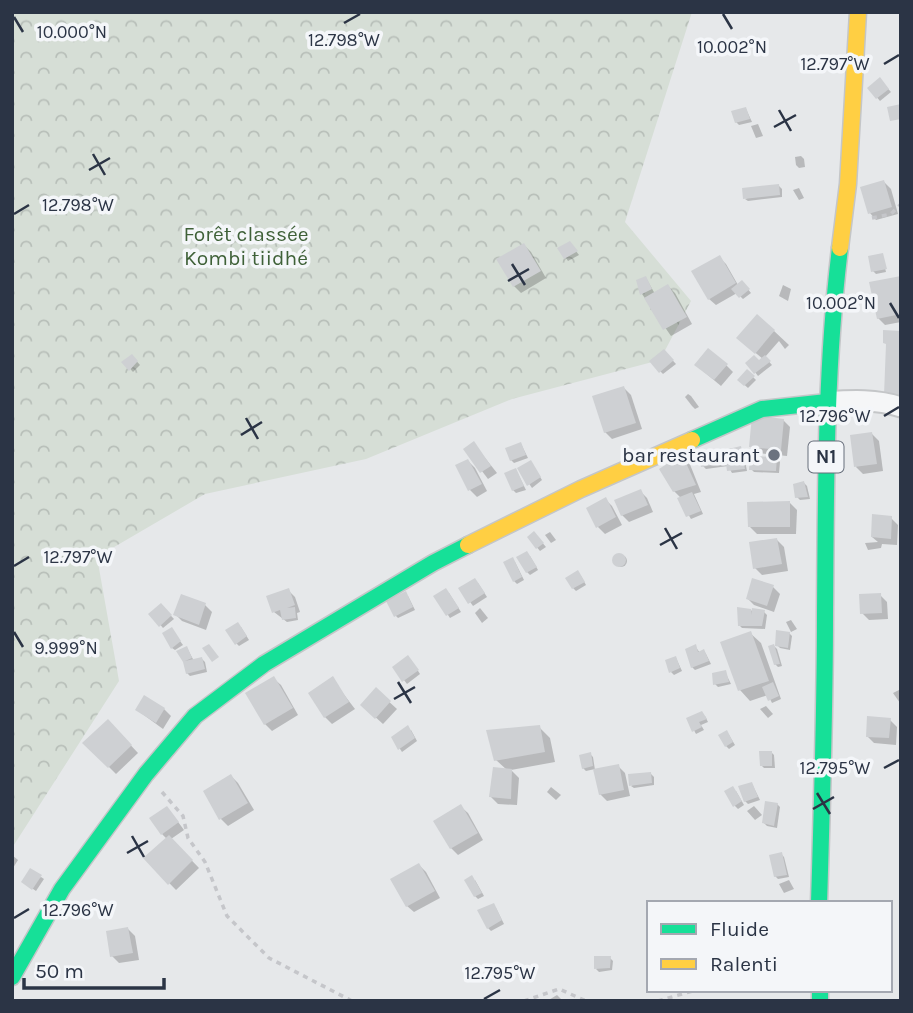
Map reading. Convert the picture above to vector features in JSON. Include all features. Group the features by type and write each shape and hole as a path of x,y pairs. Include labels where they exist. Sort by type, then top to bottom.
{"main road":[{"name":"N1","path":"819,901 825,682 827,402 833,306 848,184 858,12"},
{"path":"12,977 62,889 146,774 195,716 254,671 433,563 581,489 762,409 827,402"}],"street":[{"path":"827,402 859,399 901,407"}],"path":[{"path":"146,774 183,816 188,838 205,862 227,916 269,958 352,1001"},
{"path":"524,1001 559,989 593,1001"},
{"path":"658,1001 688,992"}],"green space":[{"name":"Forêt classée Kombi tiidhé","path":"12,12 692,12 625,222 691,301 660,360 512,399 366,459 205,494 97,557 119,681 12,848"}],"building":[{"path":"880,77 889,89 876,99 867,88"},
{"path":"901,104 901,119 890,121 887,107"},
{"path":"746,107 750,119 735,123 731,111"},
{"path":"884,180 892,207 868,214 860,187"},
{"path":"779,184 780,195 743,199 742,188"},
{"path":"570,241 578,251 564,259 557,248"},
{"path":"524,243 541,271 513,287 496,259"},
{"path":"883,253 887,269 871,272 868,256"},
{"path":"720,255 736,283 708,300 691,271"},
{"path":"646,276 652,289 640,295 636,280"},
{"path":"901,276 901,314 877,319 869,282"},
{"path":"742,280 750,289 739,298 731,289"},
{"path":"668,284 687,317 663,330 644,298"},
{"path":"757,314 775,330 755,354 736,338"},
{"path":"883,330 901,331 901,396 884,395 886,344 883,343"},
{"path":"708,348 728,364 714,380 694,365"},
{"path":"664,349 674,360 659,373 649,361"},
{"path":"132,354 138,361 129,371 121,362"},
{"path":"754,355 759,360 765,355 771,361 754,374 745,363"},
{"path":"747,369 755,376 744,386 737,380"},
{"path":"624,386 636,423 604,433 592,396"},
{"path":"752,415 784,419 781,450 749,447"},
{"path":"872,432 877,464 854,467 850,435"},
{"path":"474,441 491,466 480,473 463,449"},
{"path":"521,442 526,455 510,461 505,448"},
{"path":"741,446 745,469 727,471 724,450"},
{"path":"722,453 724,463 701,467 699,457"},
{"path":"682,454 696,485 673,492 659,469"},
{"path":"750,456 777,457 776,471 749,470"},
{"path":"468,459 482,484 468,491 455,465"},
{"path":"531,460 541,477 527,486 517,468"},
{"path":"516,468 524,486 512,491 504,473"},
{"path":"804,481 808,497 795,498 793,484"},
{"path":"641,489 648,505 621,516 614,500"},
{"path":"692,492 701,511 686,517 677,498"},
{"path":"606,497 616,517 596,528 586,508"},
{"path":"790,501 790,527 748,527 747,502"},
{"path":"872,514 892,516 891,539 871,537"},
{"path":"534,531 544,543 536,549 527,537"},
{"path":"777,538 782,564 753,569 749,542"},
{"path":"527,551 537,567 526,573 516,557"},
{"path":"619,553 624,555 624,565 619,567 614,565 612,560 614,555"},
{"path":"513,557 522,577 513,582 503,562"},
{"path":"578,570 585,582 572,589 565,578"},
{"path":"475,578 485,593 468,604 458,588"},
{"path":"752,578 774,585 767,606 746,599"},
{"path":"289,588 295,605 287,608 295,607 296,618 282,620 280,610 272,613 266,596"},
{"path":"446,588 459,608 446,616 433,596"},
{"path":"406,591 413,607 394,617 386,601"},
{"path":"881,593 882,613 860,614 859,594"},
{"path":"181,594 206,603 199,625 173,615"},
{"path":"161,603 172,615 159,627 148,614"},
{"path":"737,607 751,609 751,615 752,608 765,610 762,626 738,626"},
{"path":"238,622 247,636 235,645 225,630"},
{"path":"172,627 181,641 171,649 162,633"},
{"path":"776,630 790,632 788,648 775,646"},
{"path":"751,631 769,681 738,691 720,642"},
{"path":"209,644 219,657 212,662 202,648"},
{"path":"696,644 698,652 704,649 709,661 691,668 685,649"},
{"path":"774,644 780,664 774,665 768,646"},
{"path":"187,646 192,658 185,661 202,657 205,669 186,674 176,651"},
{"path":"408,655 419,670 402,682 392,667"},
{"path":"676,656 680,668 669,673 665,660"},
{"path":"726,670 729,682 713,685 712,673"},
{"path":"274,676 293,708 264,725 245,693"},
{"path":"333,676 349,702 324,718 308,693"},
{"path":"773,682 779,696 768,701 762,687"},
{"path":"376,687 391,701 375,719 360,705"},
{"path":"144,695 165,708 156,723 135,710"},
{"path":"702,711 707,719 699,722 702,727 692,732 686,718"},
{"path":"867,716 891,718 889,738 866,737"},
{"path":"108,719 132,745 108,768 82,743"},
{"path":"408,725 415,738 398,750 391,737"},
{"path":"540,725 545,752 494,761 486,730"},
{"path":"727,730 733,742 725,747 718,735"},
{"path":"759,751 772,751 772,766 760,766"},
{"path":"591,752 593,766 582,769 579,755"},
{"path":"619,764 624,790 599,795 593,769"},
{"path":"493,767 512,769 511,799 489,797"},
{"path":"651,772 652,783 629,786 628,774"},
{"path":"231,774 248,803 219,820 203,791"},
{"path":"752,782 758,797 744,802 738,786"},
{"path":"733,786 742,801 733,807 724,791"},
{"path":"765,801 778,803 774,826 762,823"},
{"path":"461,804 478,833 450,849 433,821"},
{"path":"167,806 179,822 161,835 149,818"},
{"path":"169,835 193,860 168,885 143,858"},
{"path":"782,852 787,875 774,877 769,855"},
{"path":"419,863 435,891 406,907 390,879"},
{"path":"30,868 42,875 32,890 21,882"},
{"path":"472,875 482,893 474,897 464,880"},
{"path":"494,903 502,920 487,929 477,910"},
{"path":"128,927 133,953 110,957 106,931"},
{"path":"594,956 611,956 610,968 594,969"}],"traffic: fast":[{"path":"819,901 827,431 831,340 840,248"},
{"path":"692,440 762,409 827,402"},
{"path":"12,977 62,889 146,774 195,716 264,664 468,545"},
{"path":"820,992 820,1001"}],"traffic: slow":[{"path":"840,248 848,184 858,12"},
{"path":"468,545 581,489 692,440"}],"place":[{"name":"bar restaurant","path":"774,455"}]}
